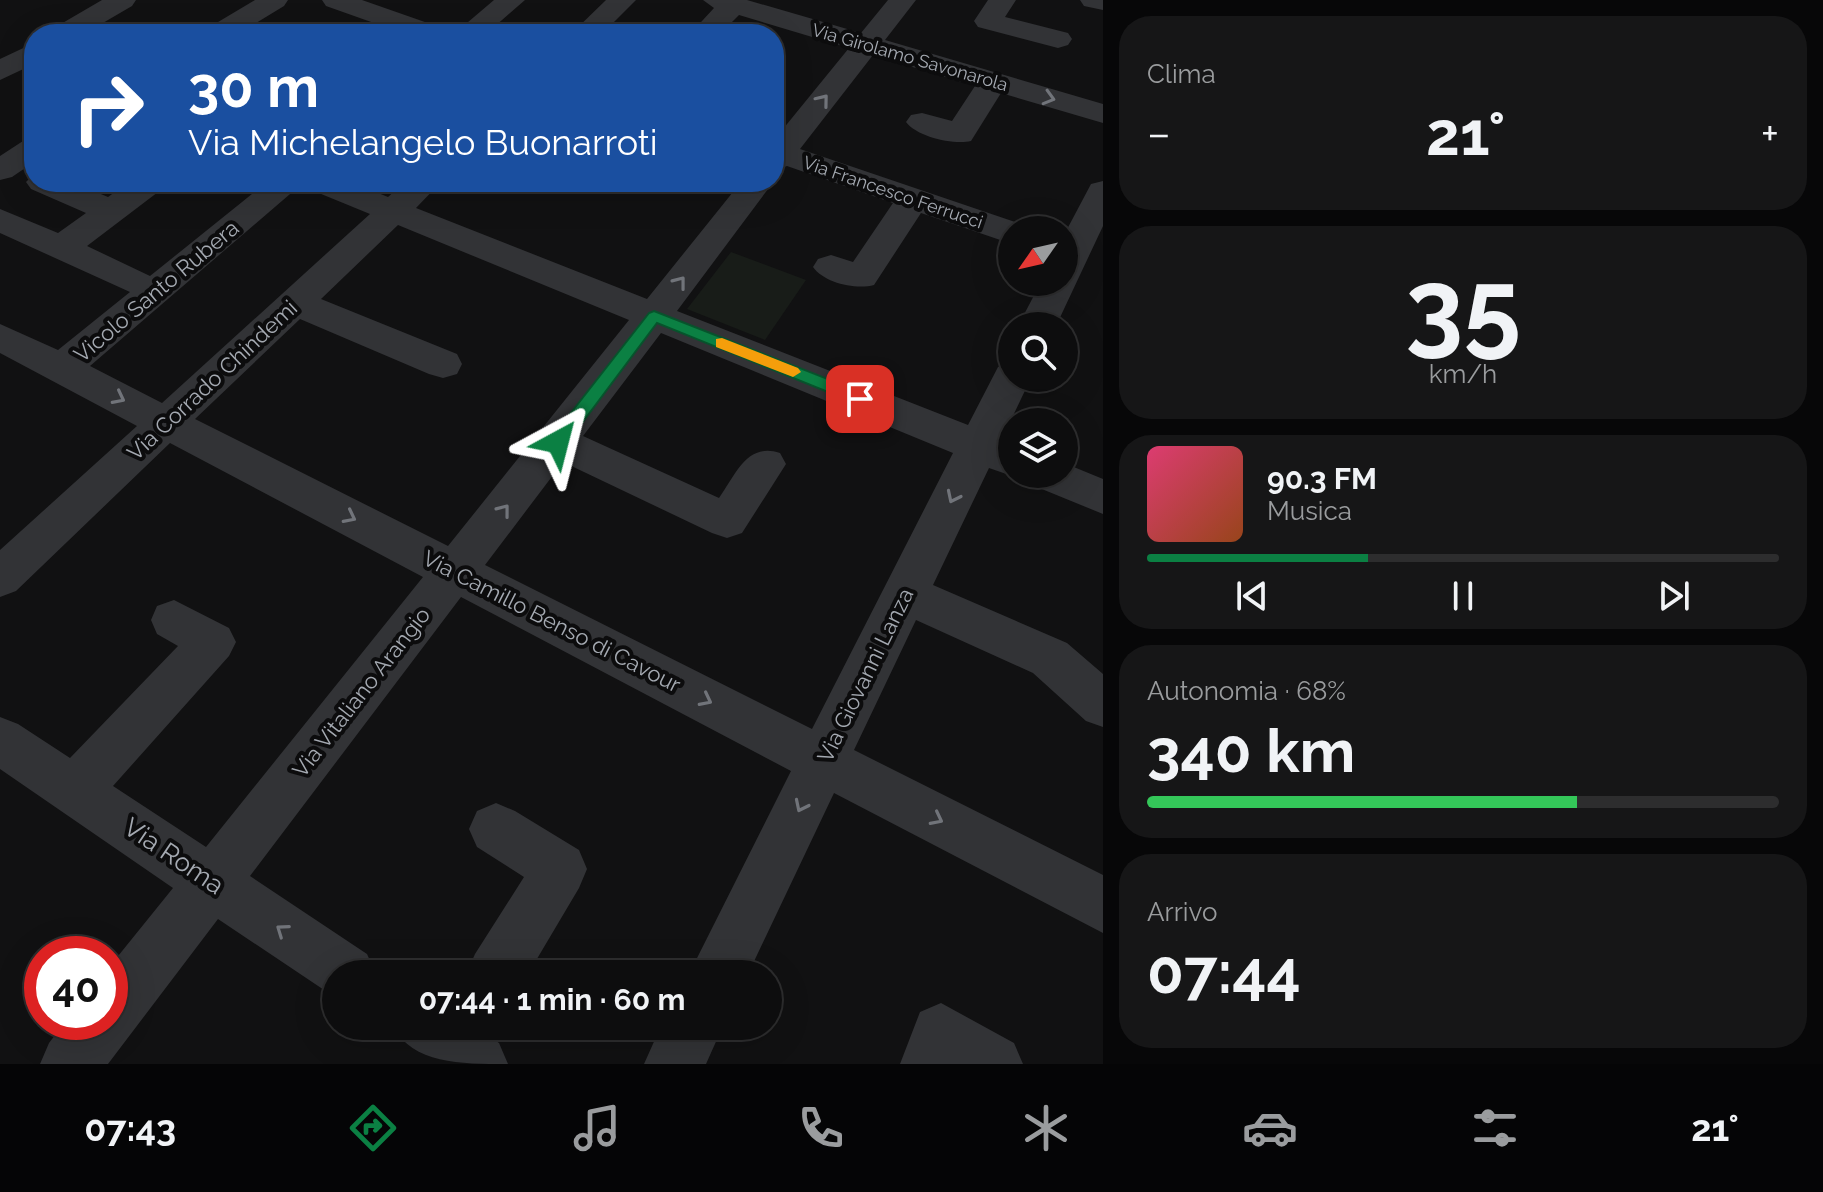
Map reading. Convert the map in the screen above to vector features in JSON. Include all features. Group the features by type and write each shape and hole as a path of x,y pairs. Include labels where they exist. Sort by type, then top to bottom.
{"street":[{"path":"81,24 122,0"},
{"path":"234,24 274,0"},
{"path":"336,0 382,6 414,24"},
{"path":"481,24 511,0"},
{"path":"596,24 622,0"},
{"name":"Via Vitaliano Arangio","path":"784,147 902,0"},
{"path":"1002,0 988,21 1058,39"},
{"path":"1094,0 1103,2"},
{"path":"711,24 725,2"},
{"name":"Via Girolamo Savonarola","path":"725,2 1103,114"},
{"path":"356,24 382,6"},
{"path":"0,47 24,51"},
{"path":"0,71 24,58"},
{"path":"922,122 960,134 993,82"},
{"path":"0,131 24,161"},
{"name":"Via Francesco Ferrucci","path":"784,165 913,199 998,228"},
{"path":"1078,252 1103,191"},
{"path":"76,192 111,211"},
{"path":"61,248 137,192"},
{"name":"Vicolo Santo Rubera","path":"61,369 275,192"},
{"path":"345,192 995,453"},
{"name":"Via Corrado Chindemi","path":"0,578 413,192"},
{"name":"Via Vitaliano Arangio","path":"128,990 558,442 749,192"},
{"path":"831,267 861,277 913,199"},
{"path":"0,220 136,282"},
{"path":"295,303 443,364"},
{"name":"Via Camillo Benso di Cavour","path":"0,337 1103,905"},
{"name":"Via Giovanni Lanza","path":"725,960 905,594 995,453 1009,392"},
{"path":"558,442 727,521 765,464"},
{"path":"1078,487 1103,497"},
{"path":"905,594 1050,658 1103,705"},
{"path":"75,790 212,642 174,620"},
{"name":"Via Roma","path":"0,740 327,960"},
{"path":"496,829 560,869 504,960"},
{"path":"930,1064 941,1033 993,1064"},
{"path":"70,1064 89,1040"},
{"path":"674,1064 686,1040"}],"shaded area":[{"path":"731,252 806,280 765,340 687,309"}],"slow traffic":[{"path":"722,343 793,372"}],"route":[{"path":"558,442 654,316 860,399"}]}
